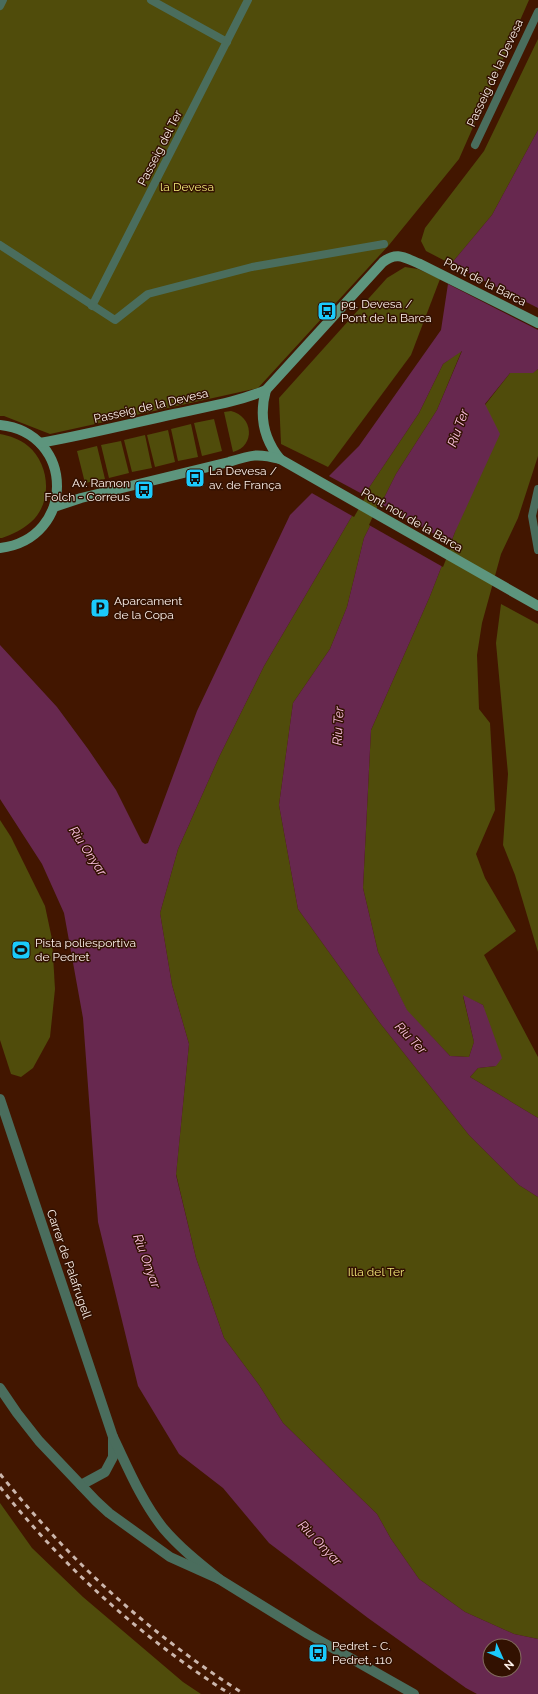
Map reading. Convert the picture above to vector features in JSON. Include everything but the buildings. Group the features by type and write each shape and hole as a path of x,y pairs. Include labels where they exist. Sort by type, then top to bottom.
{"main road":[{"name":"Pont de la Barca","path":"396,255 420,264 538,323"},
{"name":"Passeig de la Devesa","path":"40,443 68,438 245,397 266,390 383,262 396,255"},
{"path":"266,390 262,416 266,437 271,448 280,459"},
{"path":"0,425 22,430 40,443 50,458 56,474 58,490 54,507 46,522 32,536 17,545 0,548"},
{"path":"54,507 81,498 253,455 280,459"},
{"name":"Pont nou de la Barca","path":"280,459 538,606"}],"street":[{"path":"0,6 3,0"},
{"path":"151,0 227,42"},
{"name":"Passeig del Ter","path":"92,306 248,0"},
{"name":"Passeig de la Devesa","path":"475,145 538,12"},
{"path":"0,245 115,320 148,294 252,267 384,244"},
{"path":"538,488 532,516 538,550"},
{"name":"Carrer de Palafrugell","path":"0,1099 113,1437 134,1483 154,1517 187,1553 219,1579"},
{"path":"0,1388 39,1441 109,1513 170,1557 219,1579 308,1634 414,1694"},
{"name":"Carrer de Palafrugell","path":"81,1485 105,1472 113,1457 113,1437"}],"green space":[{"name":"la Devesa","path":"0,0 529,0 459,159 389,245 258,388 50,434 4,416 0,416"},
{"path":"538,39 538,130 492,215 451,264 426,251 421,241 425,228 484,151"},
{"path":"405,267 418,269 440,279 411,355 328,467 281,444 279,398 387,278"},
{"name":"Illa del Ter","path":"462,350 437,410 396,474 364,538 347,607 330,649 293,703 279,805 298,909 380,1023 469,1135 519,1185 538,1197 538,1639 514,1634 465,1612 419,1579 391,1539 377,1514 283,1423 259,1385 224,1338 196,1258 176,1174 189,1044 172,985 160,913 178,849 219,757 264,666 366,492 419,413 443,364"},
{"path":"538,369 538,456 518,518 501,554 482,623 477,655 479,709 490,723 495,810 476,854 485,878 516,931 484,955 538,1057 538,1118 470,1077 478,1068 496,1066 483,1005 463,996 474,1042 469,1057 450,1056 407,1011 378,952 363,888 371,730 430,596 455,532 485,405 510,373 532,373"},
{"path":"231,411 244,419 249,431 245,444 240,449 233,452 224,412"},
{"path":"214,419 222,451 202,456 194,423"},
{"path":"191,424 198,457 178,461 171,429"},
{"path":"168,430 175,462 155,467 147,435"},
{"path":"0,434 22,441 28,446 41,463 46,484 46,494 43,505 38,514 24,527 2,538 0,538"},
{"path":"145,435 152,468 132,472 124,440"},
{"path":"121,441 129,473 109,478 101,445"},
{"path":"97,446 105,479 85,483 77,451"},
{"path":"501,604 538,624 538,952 515,875 503,845 508,774 496,643"},
{"path":"0,820 11,837 45,906 52,939 55,989 50,1037 33,1068 21,1077 11,1074 0,1040"},
{"path":"0,1503 32,1548 83,1597 183,1682 201,1694 0,1694"}],"water":[{"path":"538,130 538,369 533,373 510,373 485,404 500,434 455,532 430,596 371,730 363,888 378,952 407,1010 450,1056 469,1057 474,1042 463,995 483,1005 502,1058 496,1066 478,1068 470,1077 538,1118 538,1197 519,1185 469,1135 380,1023 298,909 279,805 293,703 330,649 347,607 364,538 396,474 437,410 462,351 443,364 419,413 366,492 264,666 219,757 178,849 160,913 172,985 189,1044 176,1175 196,1258 224,1338 259,1385 283,1423 377,1514 391,1539 419,1579 465,1612 514,1634 538,1639 538,1694 477,1694 466,1688 368,1618 269,1543 223,1488 179,1454 138,1386 98,1222 83,1018 64,913 42,864 0,799 0,645 57,707 116,790 142,842 145,844 148,843 197,711 290,515 359,446 441,330 451,264 492,215"}],"pier":[{"path":"449,263 538,308 538,330 446,283"},
{"path":"327,475 366,496 354,517 310,492"},
{"path":"379,503 452,544 443,567 369,525"}],"railway":[{"path":"0,1474 55,1537 113,1594 143,1621 175,1646 244,1694"},
{"path":"0,1487 51,1546 106,1600 166,1650 230,1694"}],"place":[{"name":"pg. Devesa / Pont de la Barca","path":"327,311"},
{"name":"La Devesa / av. de França","path":"195,478"},
{"name":"Av. Ramon Folch - Correus","path":"144,490"},
{"name":"Aparcament de la Copa","path":"100,608"},
{"name":"Pista poliesportiva de Pedret","path":"21,950"},
{"name":"Pedret - C. Pedret, 110","path":"318,1653"}],"water label":[{"name":"Riu Ter","path":"458,428"},
{"name":"Riu Ter","path":"338,726"},
{"name":"Riu Onyar","path":"88,851"},
{"name":"Riu Ter","path":"411,1038"},
{"name":"Riu Onyar","path":"147,1261"},
{"name":"Riu Onyar","path":"320,1543"}]}
